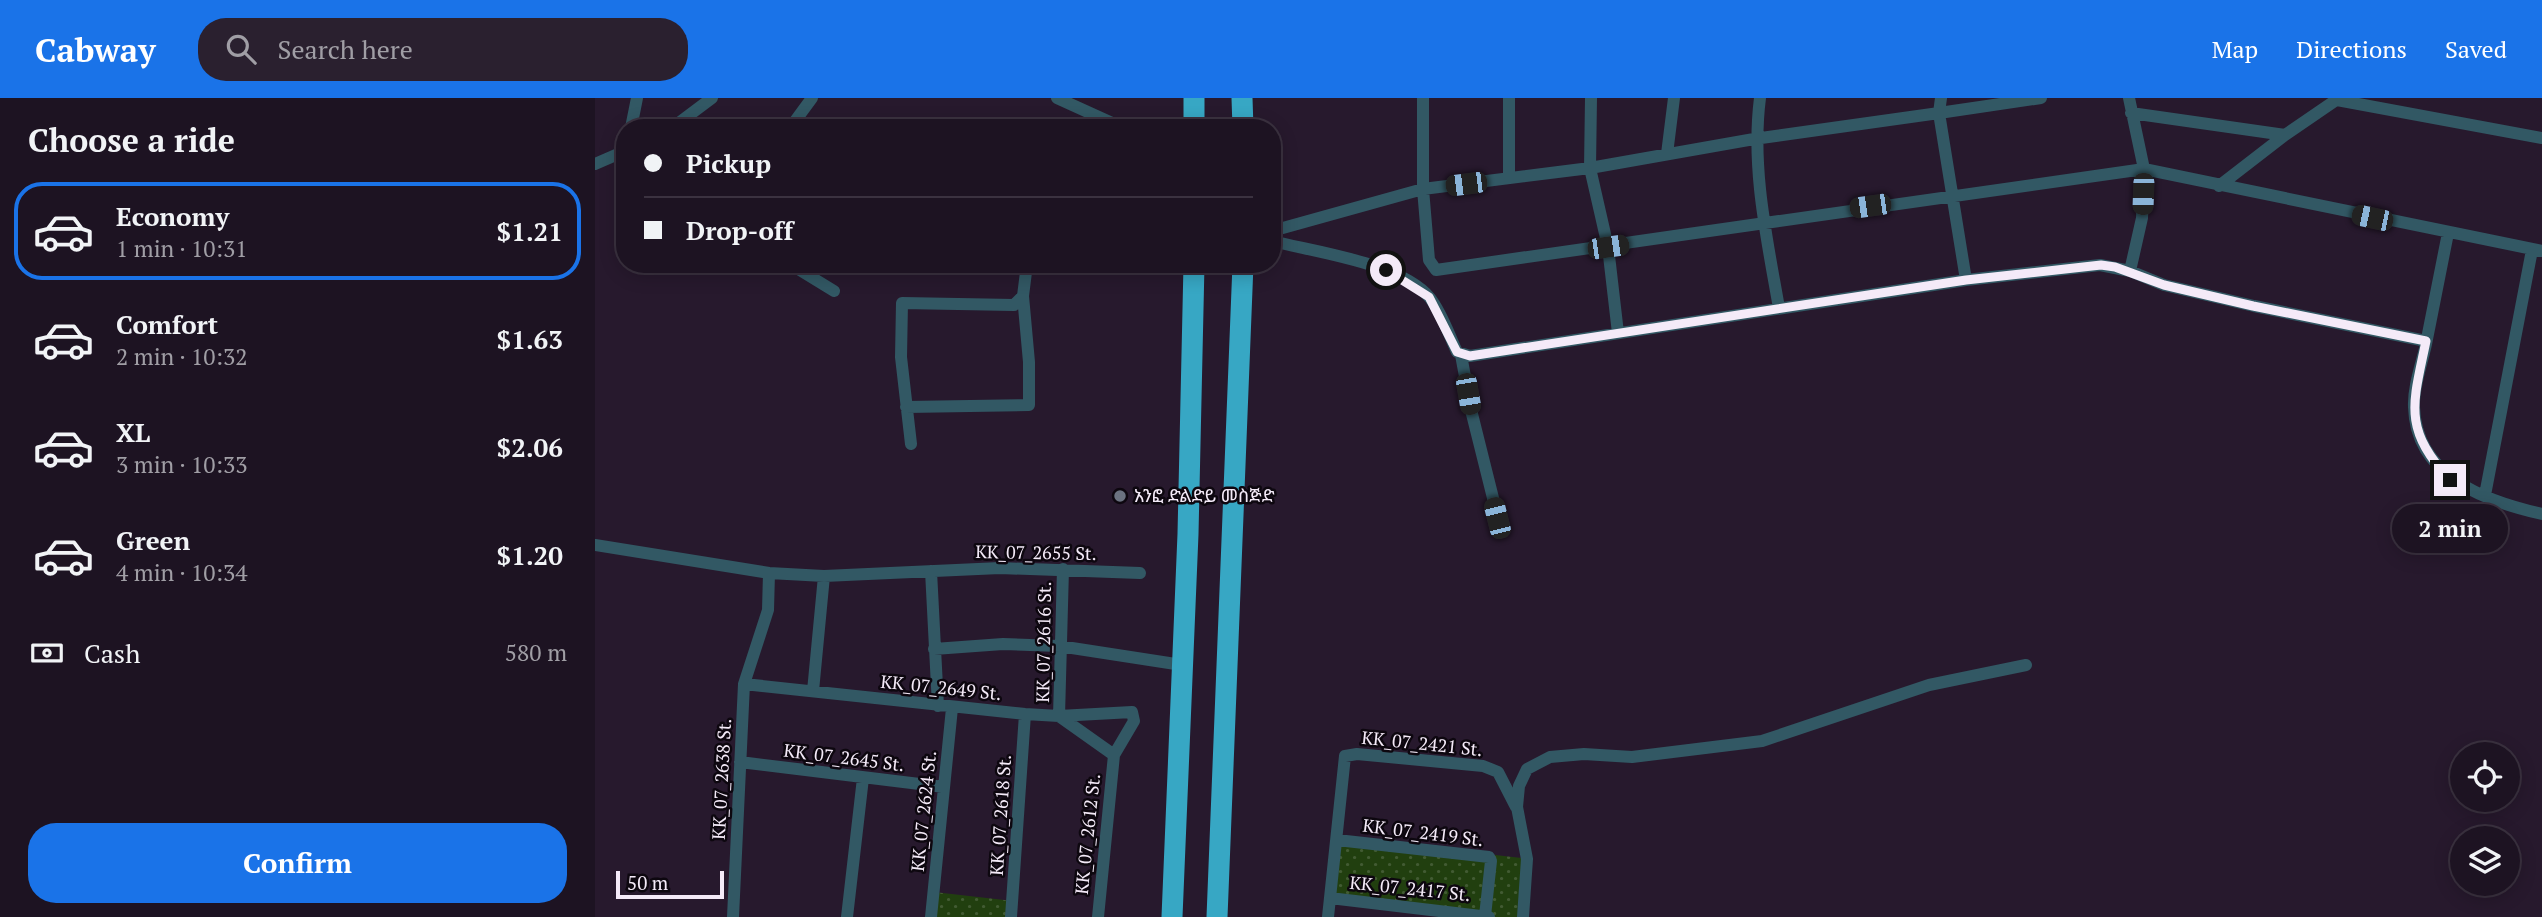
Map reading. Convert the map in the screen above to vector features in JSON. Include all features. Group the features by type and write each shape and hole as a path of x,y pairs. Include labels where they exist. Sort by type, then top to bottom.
{"highway":[{"path":"1194,98 1194,119"},
{"path":"1243,98 1243,119"},
{"path":"1172,917 1189,480 1194,273"},
{"path":"1217,917 1243,273"}],"street":[{"path":"633,119 637,98"},
{"path":"683,119 712,98"},
{"path":"797,119 812,98"},
{"path":"1057,98 1103,119"},
{"path":"1423,98 1423,189 1429,260 1436,270 1764,224 1951,194 2144,169 2537,251 2485,495"},
{"path":"1509,98 1509,178"},
{"path":"1591,98 1590,168 1608,247 1618,333"},
{"path":"1667,154 1674,98"},
{"path":"1760,98 1754,139 1764,224 1779,308"},
{"path":"1941,98 1939,113 1966,280"},
{"path":"1281,228 1423,189 1590,168 1754,139 2041,98"},
{"path":"2129,98 2144,169 2142,219 2130,271"},
{"path":"2219,186 2285,135 2338,99 2542,138"},
{"path":"2131,113 2285,135"},
{"path":"595,164 616,155"},
{"path":"2448,233 2413,405 2417,434 2433,461 2450,480 2542,514"},
{"path":"1281,244 1386,270 1429,297 1461,355 1497,518"},
{"path":"1461,355 1966,280 2101,265 2130,271 2164,285 2253,306 2426,341"},
{"path":"805,273 834,291"},
{"path":"906,407 1029,405 1023,296 1026,273"},
{"path":"911,444 901,357 902,303 1006,307 1023,296"},
{"name":"KK_07_2655 St.","path":"595,545 769,573 824,576 1063,569 1140,573"},
{"name":"KK_07_2616 St.","path":"1059,716 1063,569"},
{"path":"931,571 937,706"},
{"name":"KK_07_2638 St.","path":"733,917 744,684 768,610 769,573"},
{"path":"813,691 824,576"},
{"path":"934,649 1003,645 1059,646 1182,665"},
{"path":"1523,917 1527,859 1517,807 1519,786 1527,769 1550,757 1584,754 1632,757 1762,741 1929,685 2026,665"},
{"name":"KK_07_2649 St.","path":"744,684 1025,714 1059,716 1128,710 1133,715"},
{"name":"KK_07_2624 St.","path":"931,917 952,708"},
{"name":"KK_07_2618 St.","path":"1011,917 1025,714"},
{"name":"KK_07_2612 St.","path":"1098,917 1114,755 1134,721 1133,715"},
{"name":"KK_07_2612 St.","path":"1059,716 1114,755"},
{"name":"KK_07_2421 St.","path":"1337,840 1345,756 1357,754 1483,766 1499,772 1517,807"},
{"name":"KK_07_2645 St.","path":"740,762 944,787"},
{"path":"847,917 863,778"},
{"path":"1328,917 1337,840"},
{"name":"KK_07_2419 St.","path":"1337,840 1489,857 1491,861 1487,916"},
{"name":"KK_07_2417 St.","path":"1330,898 1487,916"}],"green space":[{"path":"1337,837 1530,859 1524,917 1489,917 1330,897"},
{"path":"934,892 1013,901 1011,917 931,917"}],"place":[{"name":"አንፎ ድልድይ መስጅድ","path":"1120,496"}],"route":[{"path":"1386,270 1429,297 1457,352 1470,356 1966,280 2101,265 2115,267 2164,285 2426,341 2413,405 2417,434 2433,461 2450,480"}]}
